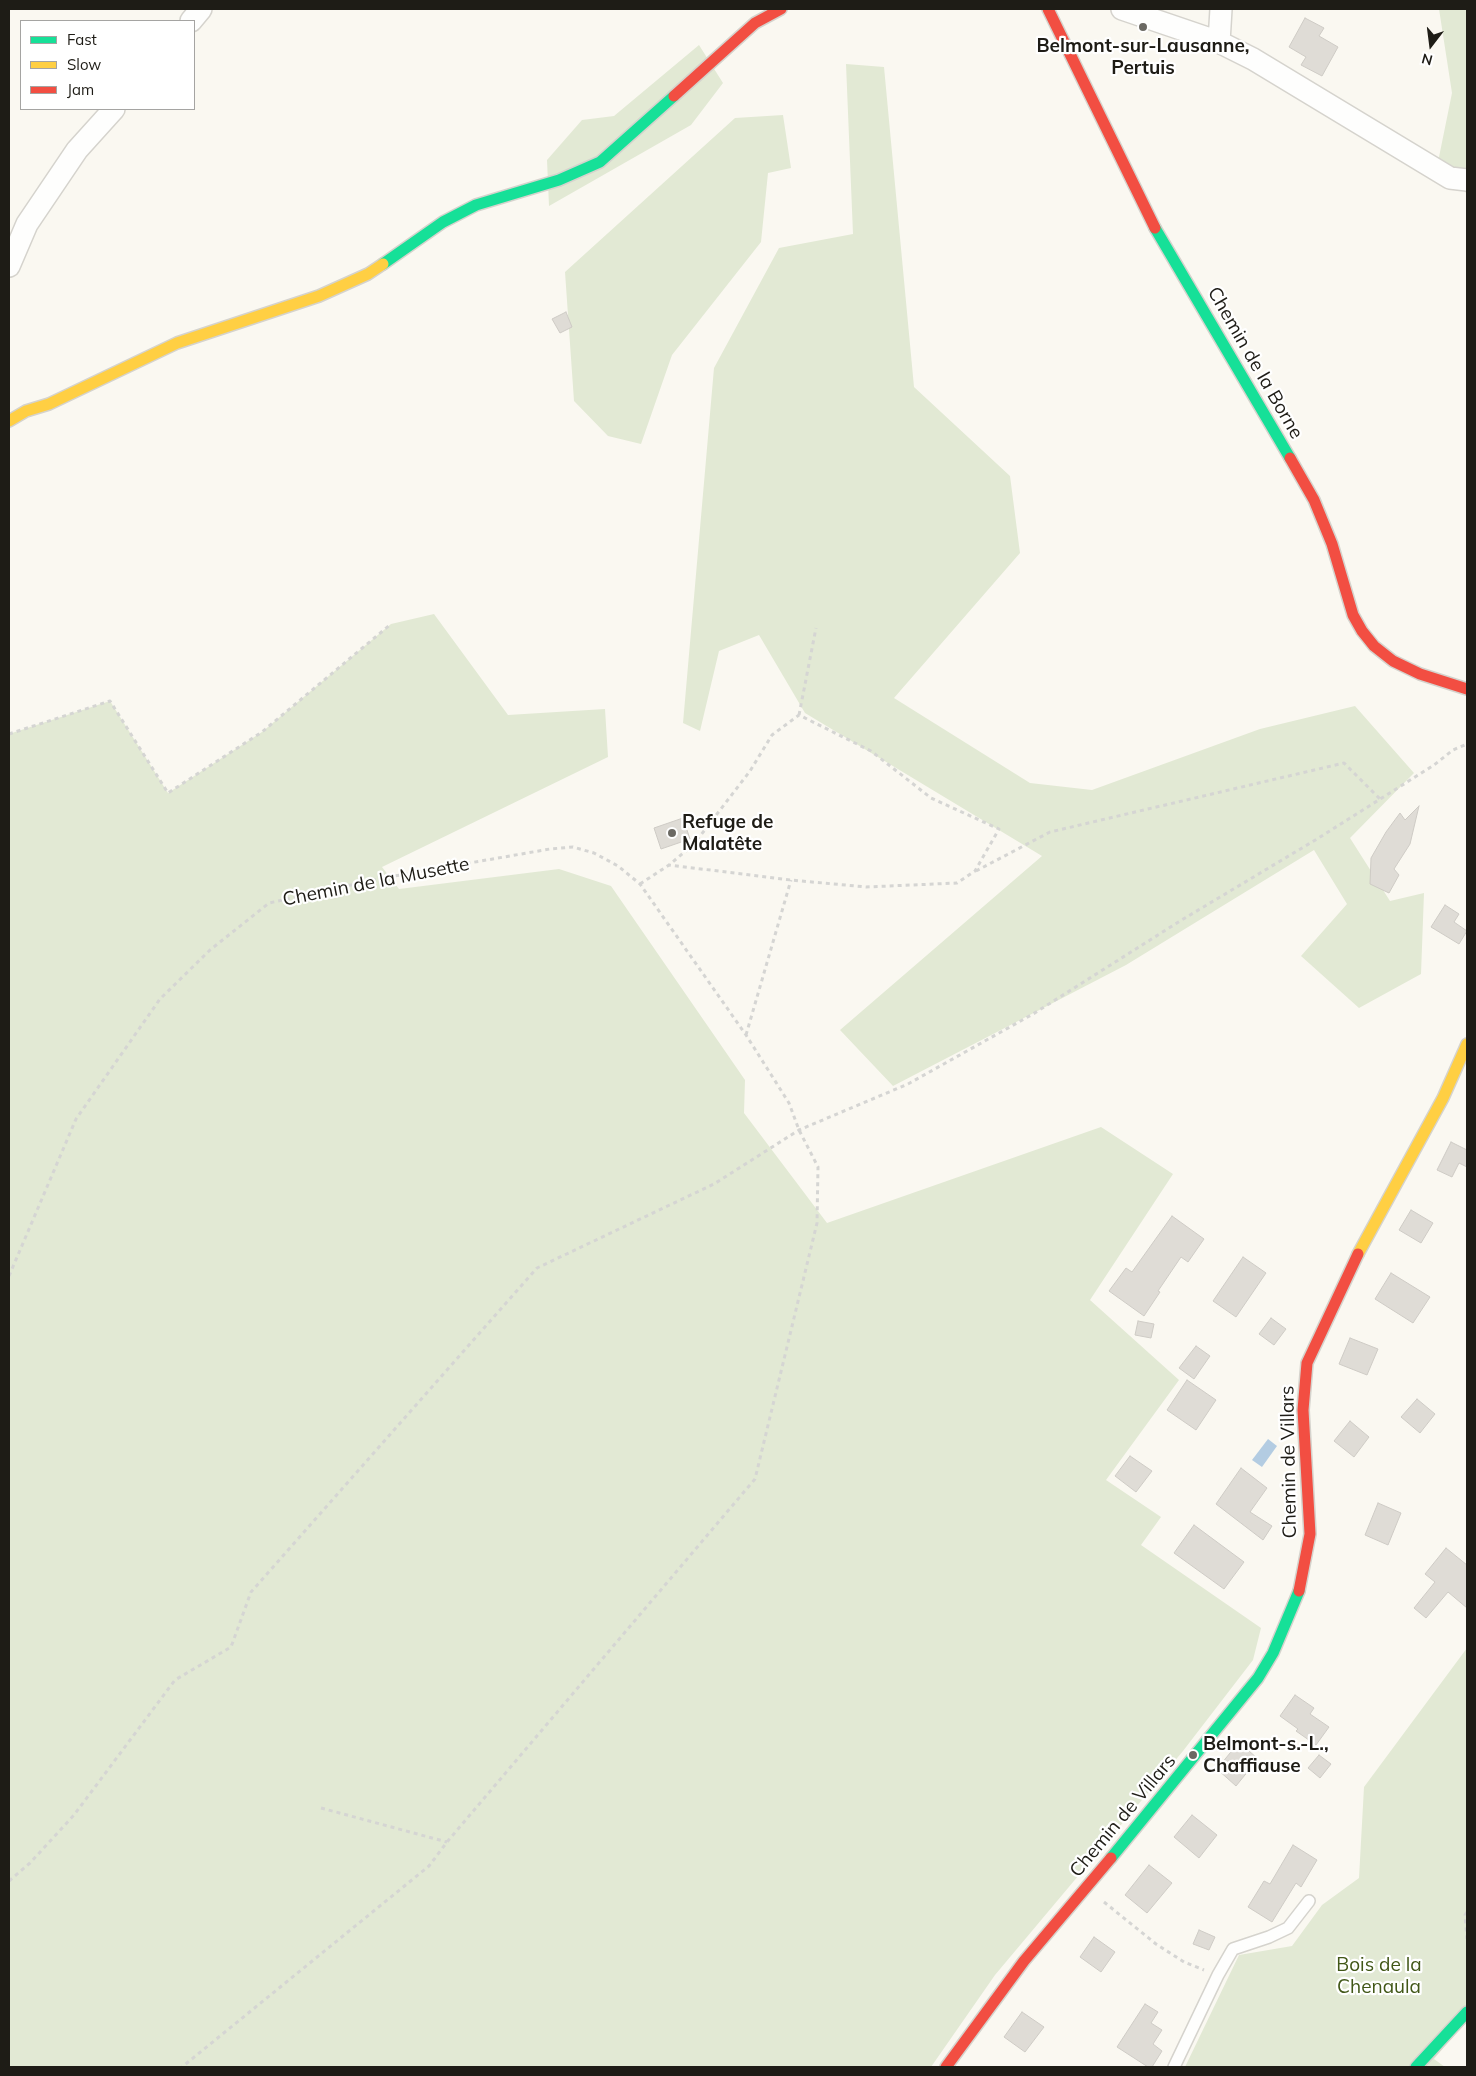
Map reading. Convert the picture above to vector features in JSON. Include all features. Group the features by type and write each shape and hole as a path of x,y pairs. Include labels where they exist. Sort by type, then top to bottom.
{"street":[{"path":"192,20 201,9"},
{"path":"14,411 49,404 177,342 319,296 368,274 443,222 476,205 558,180 600,162 755,23 781,9"},
{"name":"Chemin de la Borne","path":"1048,9 1151,221 1314,500 1332,544 1354,615 1362,631 1374,646 1393,661 1420,674 1467,689"},
{"path":"1122,9 1219,42 1253,59 1450,178 1467,180"},
{"path":"1219,42 1221,9"},
{"path":"9,266 27,224 77,150 113,110"},
{"name":"Chemin de Villars","path":"946,2067 1024,1961 1258,1678 1273,1653 1300,1590 1310,1534 1303,1410 1307,1363 1347,1274 1442,1098 1467,1044"},
{"path":"1416,2067 1467,2012"}],"lane":[{"path":"1174,2067 1218,1975 1233,1949 1269,1938 1288,1928 1308,1901"}],"path":[{"path":"9,734 110,701 168,793 262,732 391,624"},
{"path":"640,884 694,844 750,771 772,735 798,715 816,628"},
{"path":"798,715 871,751 931,798 999,829 975,871"},
{"path":"9,1881 30,1863 74,1815 175,1680 232,1647 251,1592 537,1268 714,1184 799,1130 908,1084 1033,1014 1380,799 1453,750 1467,744"},
{"path":"668,864 791,880 866,887 957,883 975,871 1050,832 1344,763 1380,799"},
{"name":"Chemin de la Musette","path":"9,1276 76,1119 160,999 210,950 270,903 384,878 550,849 572,847 594,853 618,866 640,884 746,1035 789,1103 799,1130 818,1167 817,1223 755,1479 446,1842 429,1866 182,2067"},
{"path":"746,1035 791,880"},
{"path":"321,1808 446,1842"},
{"path":"1086,1887 1156,1944 1184,1962 1218,1975"},
{"path":"1467,1912 1465,1914 1467,1939"}],"green space":[{"path":"1439,9 1467,9 1467,194 1438,162 1452,93"},
{"path":"699,45 723,83 691,125 549,206 547,160 582,120 614,116"},
{"path":"846,64 884,67 914,387 1010,476 1020,553 894,698 1030,783 1092,790 1260,729 1355,706 1414,773 1350,838 1390,901 1424,893 1421,974 1359,1008 1301,956 1347,904 1314,850 1126,965 893,1086 840,1030 1042,856 805,713 759,635 719,651 700,731 683,723 714,368 779,248 853,234"},
{"path":"783,115 791,168 768,173 761,242 672,355 641,444 608,436 574,401 565,272 735,118"},
{"path":"434,614 508,715 605,709 608,757 382,867 399,889 559,869 611,886 745,1080 744,1113 827,1223 1101,1127 1173,1174 1090,1300 1179,1380 1106,1480 1161,1517 1141,1545 1261,1628 1253,1660 1183,1751 995,1975 931,2067 9,2067 9,734 110,701 168,793 262,732 391,624"},
{"name":"Bois de la Chenaula","path":"1467,1648 1467,2020 1434,2059 1445,2067 1185,2067 1239,1955 1292,1946 1322,1905 1359,1878 1364,1787"}],"water":[{"path":"1268,1439 1277,1446 1262,1467 1252,1460"}],"building":[{"path":"1305,18 1324,28 1319,36 1338,47 1322,76 1301,65 1306,57 1289,47"},
{"path":"566,312 572,327 560,333 552,319"},
{"path":"1419,806 1410,844 1394,869 1399,875 1389,893 1370,884 1371,858 1386,832 1400,813 1405,820"},
{"name":"Refuge de Malatête","path":"683,818 690,839 661,849 654,828"},
{"path":"1445,905 1459,914 1454,922 1467,931 1459,944 1431,927"},
{"path":"1451,1142 1467,1150 1467,1167 1459,1163 1452,1177 1437,1170"},
{"path":"1411,1210 1433,1223 1421,1243 1399,1230"},
{"path":"1172,1216 1204,1239 1188,1262 1181,1257 1144,1316 1109,1291 1126,1268 1132,1272"},
{"path":"1243,1257 1266,1273 1236,1317 1213,1301"},
{"path":"1391,1273 1430,1297 1413,1323 1375,1299"},
{"path":"1271,1318 1286,1329 1274,1345 1259,1334"},
{"path":"1138,1321 1154,1324 1151,1338 1135,1335"},
{"path":"1350,1338 1378,1349 1367,1375 1339,1364"},
{"path":"1196,1346 1210,1356 1194,1379 1179,1368"},
{"path":"1187,1380 1216,1400 1196,1430 1167,1410"},
{"path":"1417,1399 1435,1414 1420,1433 1401,1417"},
{"path":"1350,1421 1369,1437 1354,1457 1334,1441"},
{"path":"1130,1456 1152,1471 1136,1492 1115,1476"},
{"path":"1241,1468 1267,1488 1250,1512 1272,1526 1263,1540 1216,1504"},
{"path":"1378,1503 1401,1513 1388,1545 1365,1535"},
{"path":"1194,1525 1244,1562 1224,1589 1174,1553"},
{"path":"1446,1548 1467,1565 1467,1608 1448,1592 1426,1618 1414,1608 1435,1582 1425,1574"},
{"path":"1295,1695 1314,1708 1310,1714 1329,1727 1316,1745 1296,1731 1298,1729 1280,1716"},
{"path":"1239,1742 1258,1759 1236,1786 1217,1769"},
{"path":"1319,1755 1331,1764 1320,1778 1308,1768"},
{"path":"1192,1815 1217,1835 1199,1858 1174,1837"},
{"path":"1293,1845 1317,1860 1301,1887 1296,1883 1272,1922 1248,1907 1264,1881 1270,1884"},
{"path":"1149,1865 1172,1883 1147,1913 1125,1895"},
{"path":"1199,1930 1215,1937 1209,1950 1193,1944"},
{"path":"1094,1937 1115,1952 1101,1972 1080,1957"},
{"path":"1145,2004 1158,2012 1151,2023 1162,2030 1153,2044 1162,2051 1152,2067 1148,2067 1117,2047"},
{"path":"1022,2012 1044,2027 1025,2052 1004,2037"}],"traffic: fast":[{"path":"383,264 443,222 476,205 559,180 600,162 674,96"},
{"path":"1155,228 1290,458"},
{"path":"1111,1858 1258,1678 1273,1653 1299,1591"},
{"path":"1416,2067 1467,2012"}],"traffic: slow":[{"path":"9,421 26,411 49,404 177,343 319,296 368,274 383,264"},
{"path":"1358,1254 1443,1098 1467,1044"}],"traffic: jam":[{"path":"674,96 755,23 781,9"},
{"path":"1048,9 1155,228"},
{"path":"1290,458 1314,500 1332,544 1353,615 1362,631 1374,646 1393,661 1420,674 1467,689"},
{"path":"1299,1591 1310,1534 1303,1410 1307,1363 1358,1254"},
{"path":"946,2067 1024,1961 1111,1858"}],"place":[{"name":"Belmont-sur-Lausanne, Pertuis","path":"1143,27"},
{"name":"Refuge de Malatête","path":"672,833"},
{"name":"Belmont-s.-L., Chaffiause","path":"1193,1755"}]}
